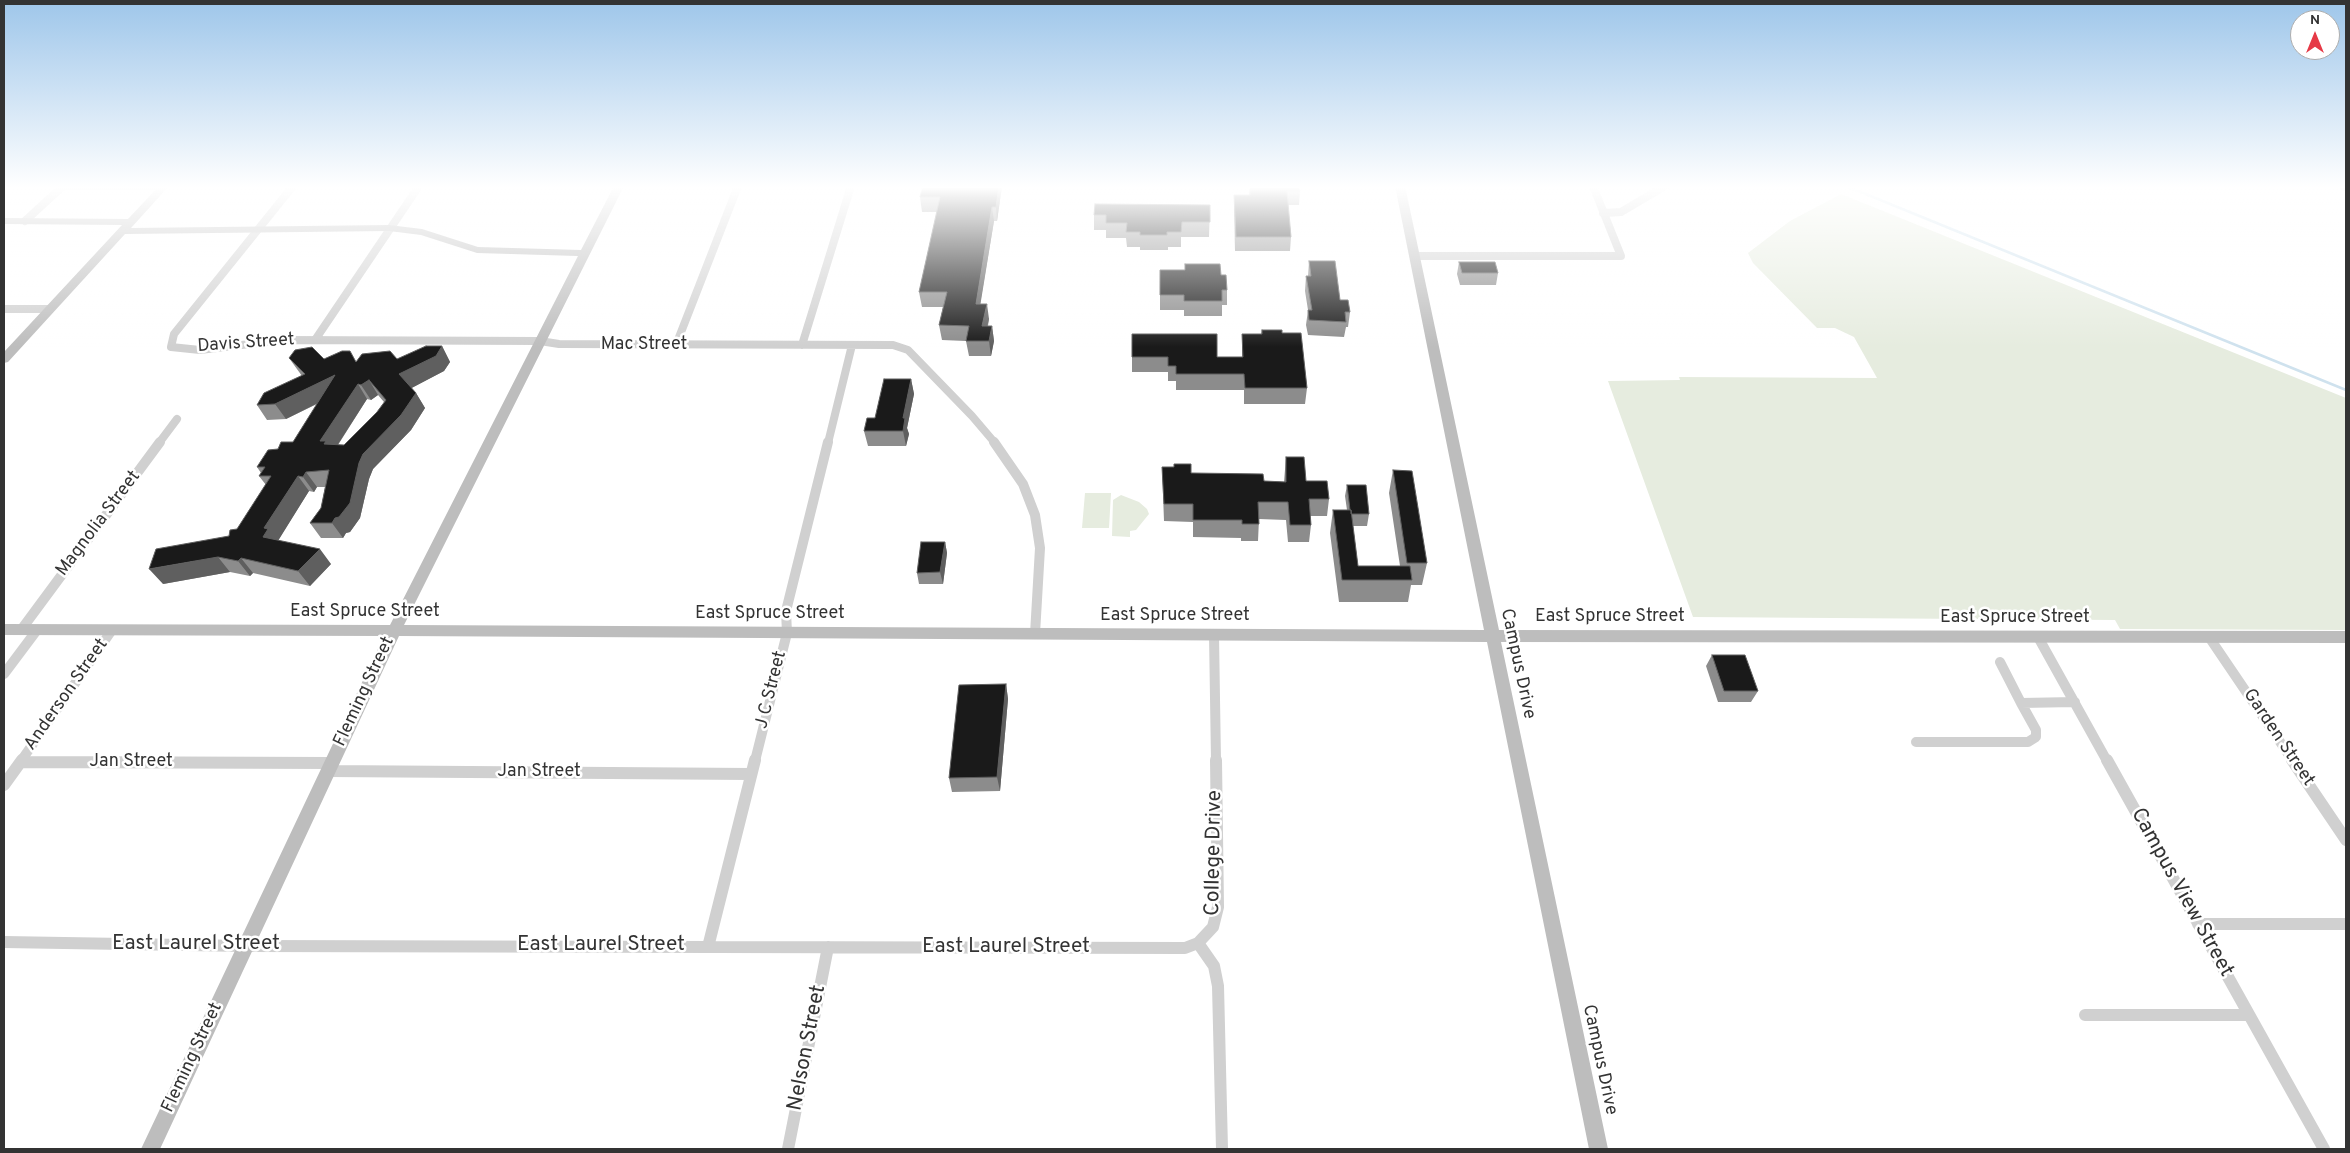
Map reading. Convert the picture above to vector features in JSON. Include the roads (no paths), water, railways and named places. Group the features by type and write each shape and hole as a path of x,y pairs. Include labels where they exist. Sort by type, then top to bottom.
{"street":[{"path":"4,359 114,240"},
{"name":"Davis Street","path":"249,240 174,334 171,346 200,350 284,340 315,340"},
{"path":"315,340 381,240"},
{"path":"446,240 477,250 585,253"},
{"name":"Fleming Street","path":"150,1149 394,631 592,240"},
{"path":"676,345 717,240"},
{"path":"802,345 834,240"},
{"name":"Campus Drive","path":"1411,240 1598,1149"},
{"path":"1414,256 1620,256 1614,240"},
{"path":"4,309 50,309"},
{"name":"Mac Street","path":"315,340 540,342 559,344 893,345 908,350 972,416 1006,457 1030,499 1035,515 1040,548 1035,634"},
{"name":"J C Street","path":"708,946 787,633 786,611 852,345"},
{"name":"Magnolia Street","path":"21,630 177,419"},
{"name":"East Spruce Street","path":"4,630 1492,636 2346,637"},
{"path":"4,674 37,630"},
{"name":"Anderson Street","path":"4,785 112,630"},
{"name":"College Drive","path":"1198,943 1213,927 1218,907 1214,635"},
{"name":"Campus View Street","path":"2038,637 2324,1149"},
{"name":"Garden Street","path":"2209,637 2346,840"},
{"path":"1916,742 2028,742 2036,737 2036,730 2000,662"},
{"path":"2021,703 2075,702"},
{"name":"Jan Street","path":"21,762 751,774"},
{"path":"2198,924 2346,924"},
{"name":"East Laurel Street","path":"4,942 245,946 1171,949 1185,948 1198,943"},
{"path":"1198,943 1214,966 1218,986 1222,1149"},
{"name":"Nelson Street","path":"788,1149 828,947"},
{"path":"2084,1014 2249,1014"}],"waterway":[{"path":"1978,240 2346,390"}]}
